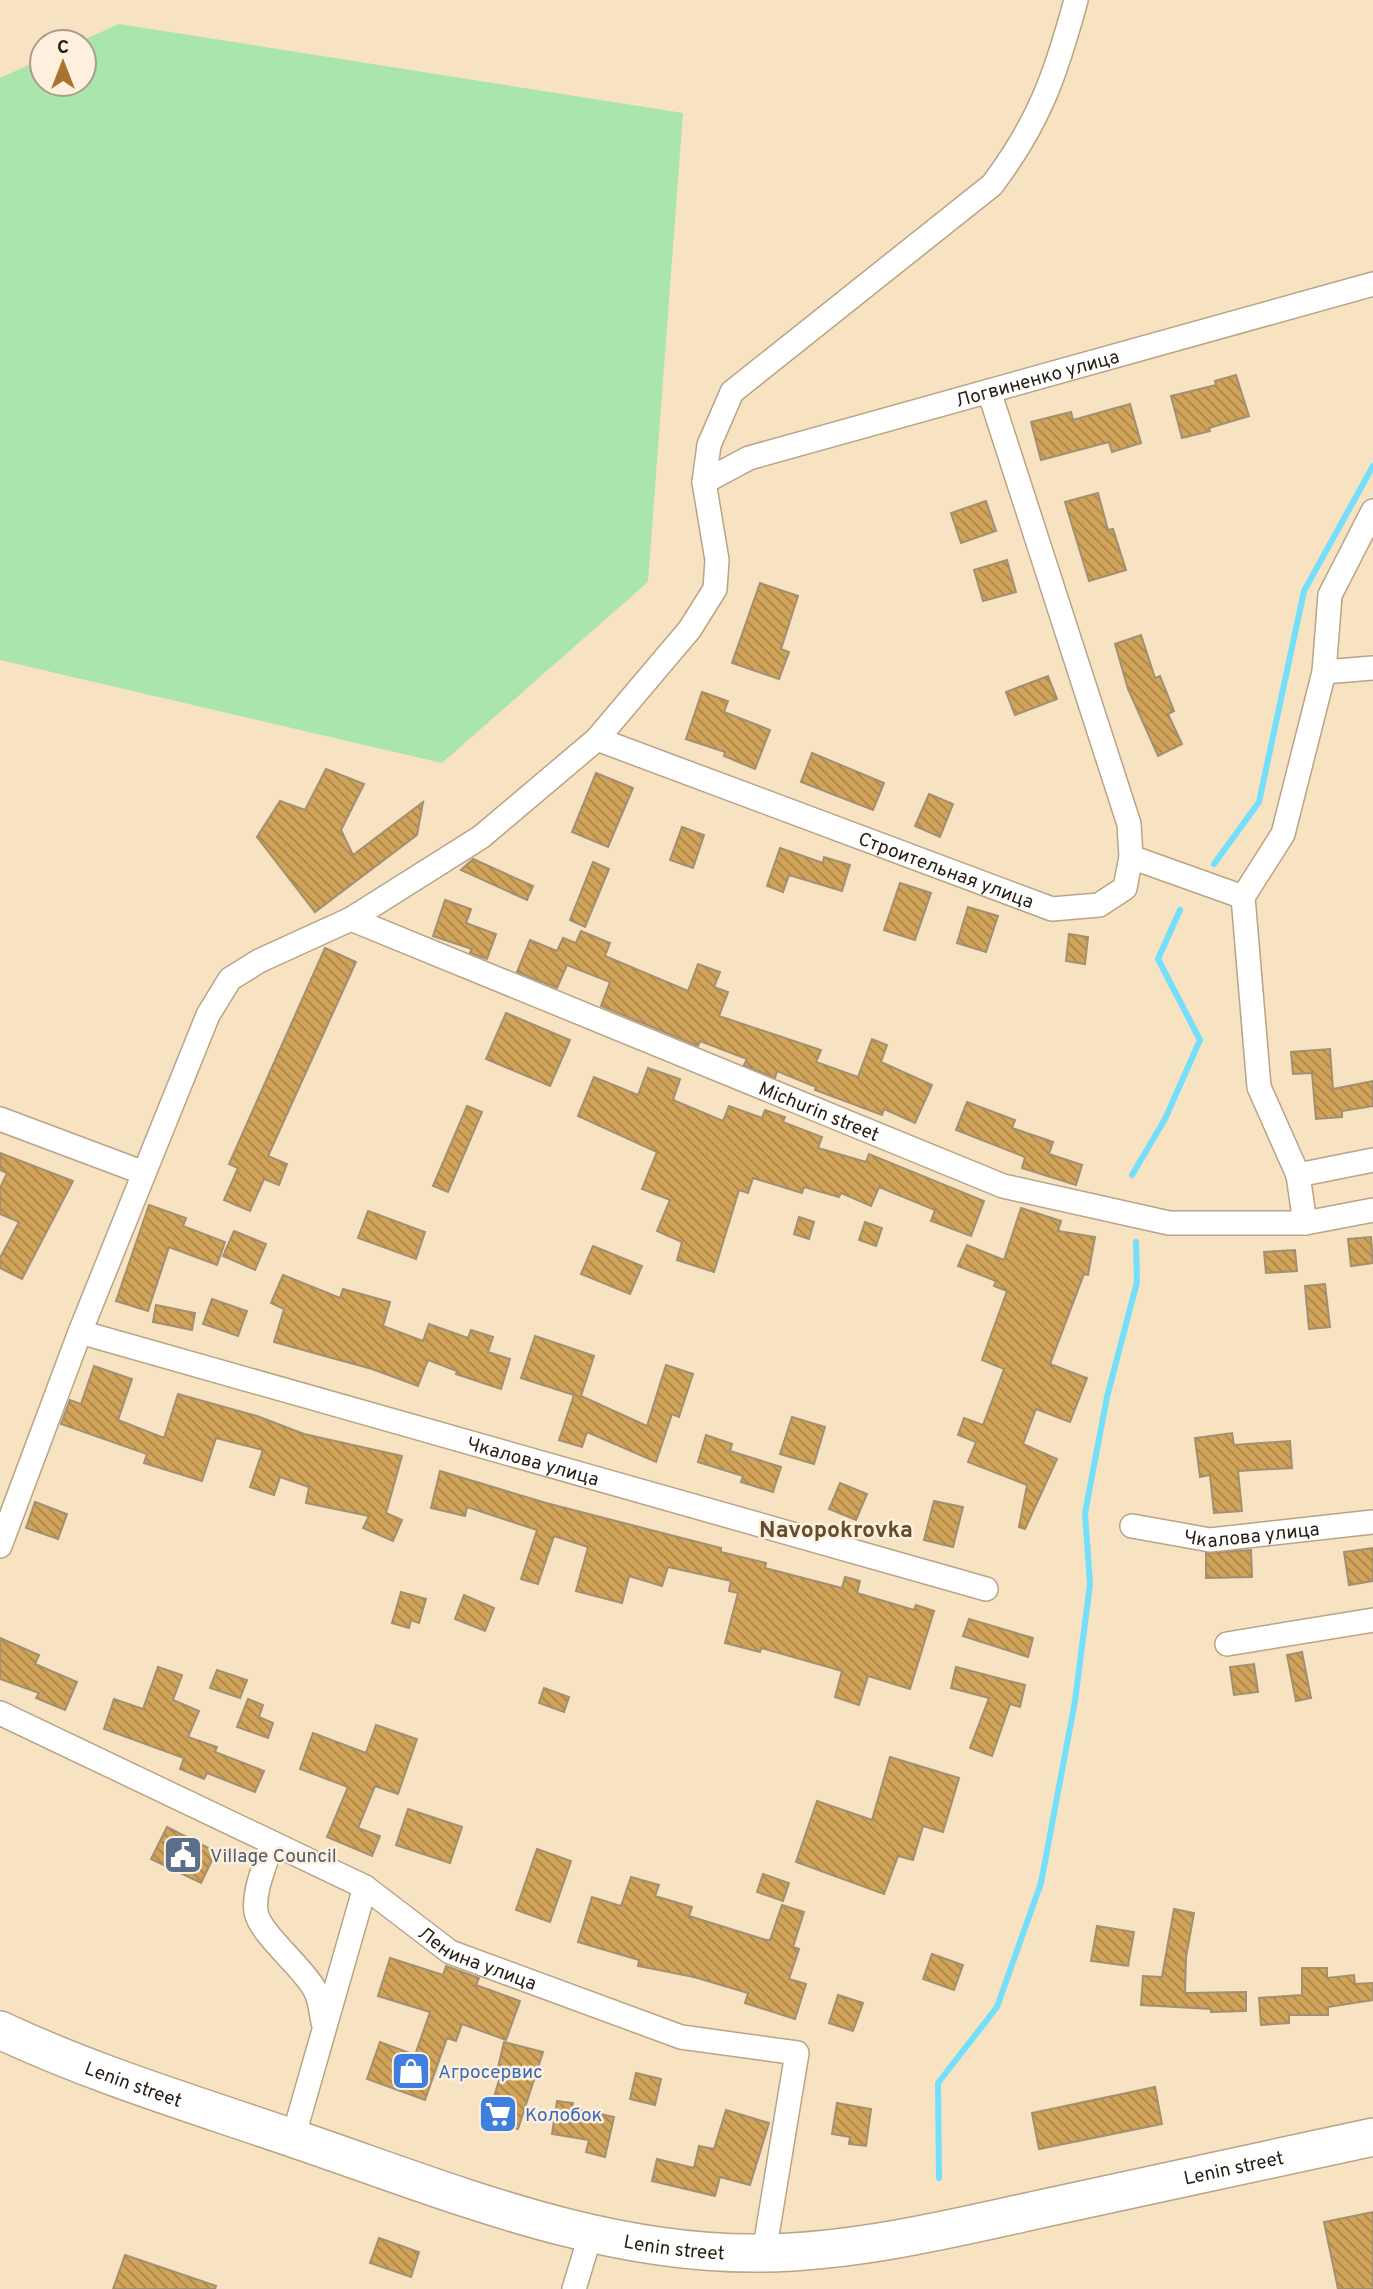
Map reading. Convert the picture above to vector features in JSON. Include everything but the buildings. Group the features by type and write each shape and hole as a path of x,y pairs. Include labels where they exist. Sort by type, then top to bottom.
{"main road":[{"name":"Lenin street","path":"0,2030 135,2086 491,2206 591,2233 671,2249 764,2253 815,2250 981,2222 1373,2137"}],"street":[{"path":"0,1546 80,1332 208,1015 230,979 259,961 351,919 481,837 597,739 690,629 715,589 716,560 704,482 709,445 732,392 992,185 1023,144 1056,72 1076,0"},
{"name":"Логвиненко улица","path":"704,482 749,458 1373,284"},
{"name":"Строительная улица","path":"597,739 1052,909 1098,905 1125,888 1130,857 1129,824 989,391"},
{"path":"1305,1223 1298,1175 1259,1087 1243,897 1283,834 1324,672 1330,595 1373,512"},
{"path":"1324,672 1373,668"},
{"path":"1130,857 1243,897"},
{"name":"Michurin street","path":"351,919 1003,1186 1169,1223 1305,1223 1373,1210"},
{"path":"0,1119 144,1173"},
{"path":"1298,1175 1373,1160"},
{"name":"Чкалова улица","path":"80,1332 986,1589"},
{"name":"Чкалова улица","path":"1132,1526 1210,1539 1373,1521"},
{"path":"1227,1644 1373,1620"},
{"name":"Ленина улица","path":"0,1713 365,1887 450,1952 681,2038 797,2053 764,2253"},
{"path":"272,1843 257,1895 256,1913 262,1928 284,1949 317,1991 323,2024"},
{"path":"293,2138 323,2024 365,1887"},
{"path":"574,2289 591,2233"}],"green space":[{"path":"119,24 683,113 648,582 442,763 0,660 0,78 28,65 28,98 98,98 98,33"}],"waterway":[{"path":"1214,864 1259,802 1304,591 1373,466"},
{"path":"1132,1175 1165,1119 1200,1040 1158,959 1180,910"},
{"path":"939,2178 938,2083 997,2007 1041,1883 1075,1701 1090,1584 1085,1513 1107,1397 1137,1282 1136,1242"}],"place":[{"name":"Village Council","path":"183,1855"},
{"name":"Агросервис","path":"411,2071"},
{"name":"Колобок","path":"498,2114"}],"district":[{"name":"Navopokrovka","path":"836,1529"}]}
